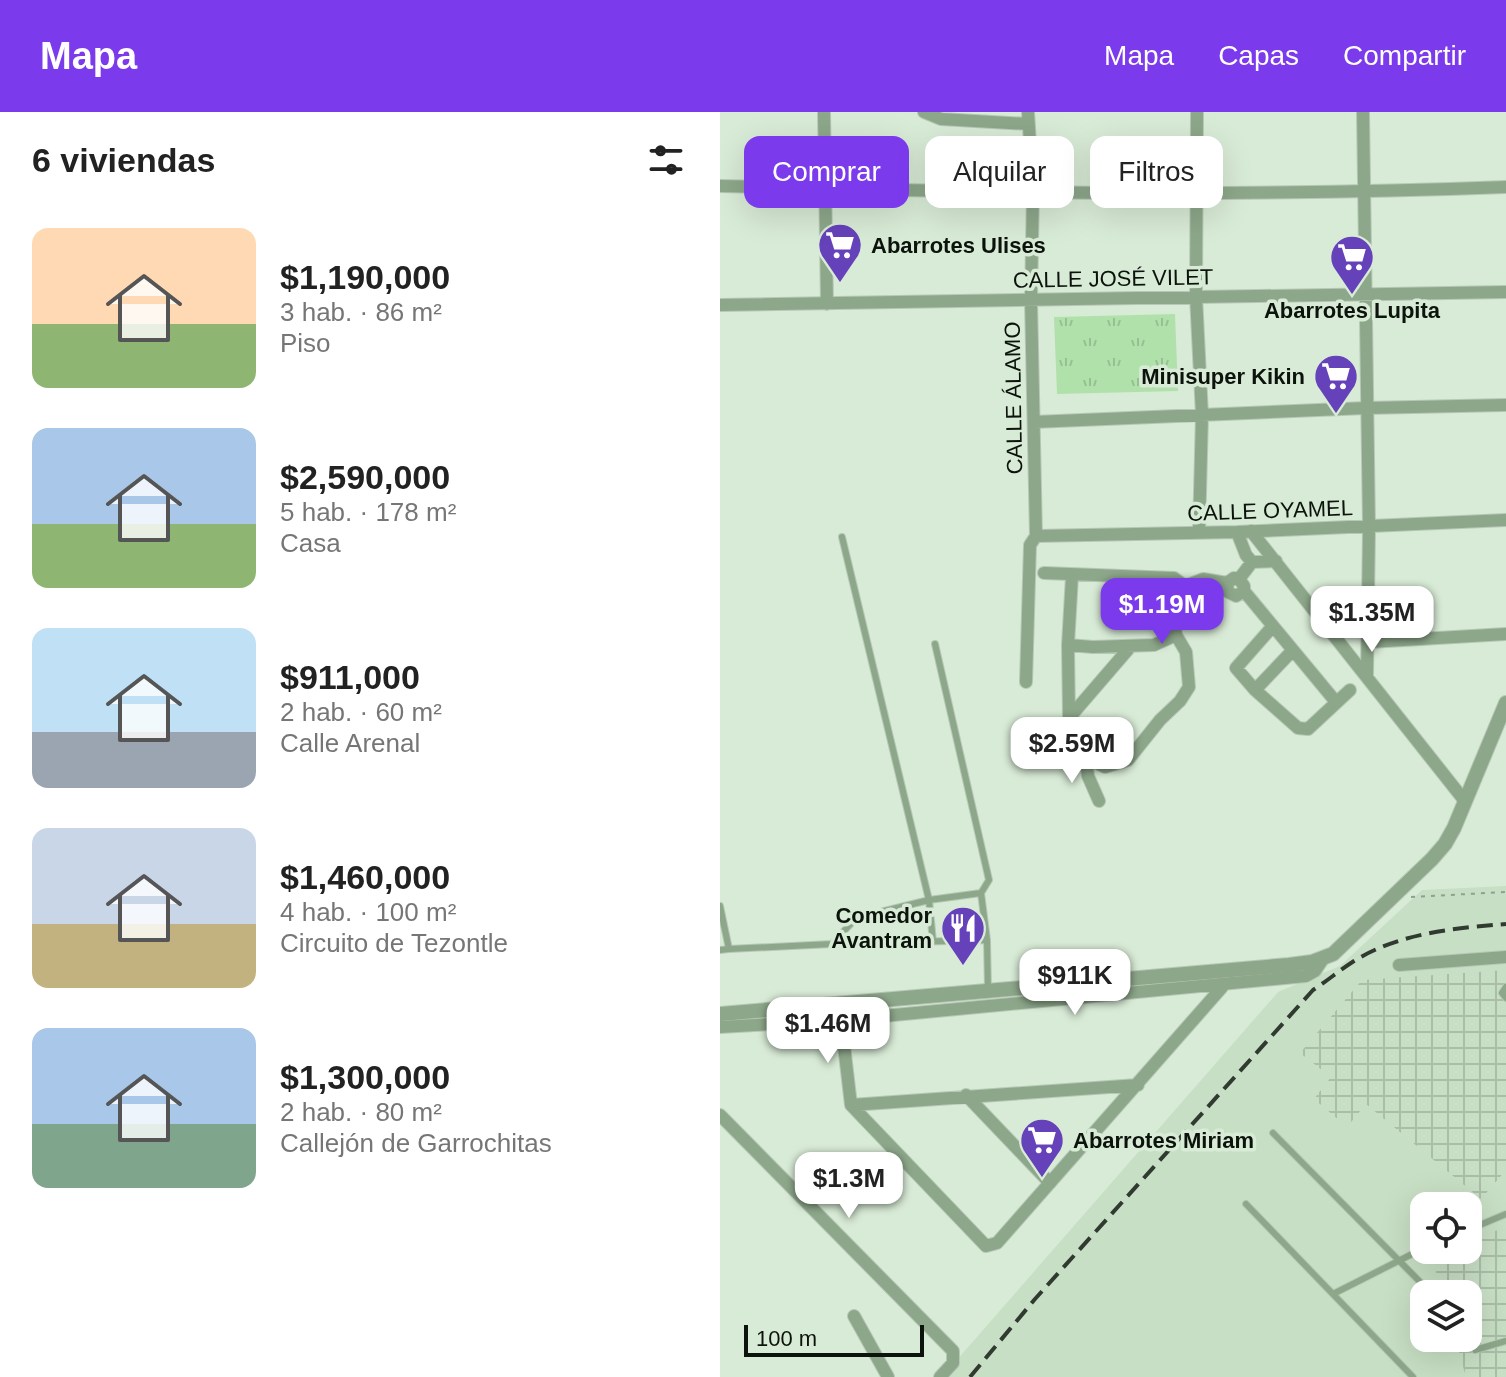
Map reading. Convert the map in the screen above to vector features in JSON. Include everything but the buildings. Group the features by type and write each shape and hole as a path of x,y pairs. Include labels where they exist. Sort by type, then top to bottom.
{"street":[{"path":"824,112 825,136"},
{"path":"924,112 941,119 1028,118"},
{"path":"1197,112 1197,136"},
{"path":"1363,112 1369,527 1367,677"},
{"path":"720,186 744,187"},
{"path":"1223,192 1365,192 1506,187"},
{"path":"827,208 827,304"},
{"name":"CALLE ÁLAMO","path":"1026,682 1030,545 1036,536 1031,300 1033,208"},
{"path":"1197,208 1196,296 1202,415 1199,532"},
{"name":"CALLE JOSÉ VILET","path":"720,305 1506,292"},
{"path":"1034,422 1506,405"},
{"name":"CALLE OYAMEL","path":"1036,536 1237,532 1506,520"},
{"path":"1251,531 1464,800"},
{"path":"1237,532 1252,562"},
{"path":"1252,562 1276,561"},
{"path":"1236,584 1252,562"},
{"path":"1044,573 1174,578 1185,586"},
{"path":"1072,576 1068,645 1069,718 1099,801"},
{"path":"1086,758 1105,767 1128,760 1160,720 1180,701 1189,687 1186,652 1176,635 1173,615 1185,586 1203,579 1236,584 1336,702"},
{"path":"1273,626 1237,664 1238,672 1303,730 1308,729 1350,690"},
{"path":"1369,642 1506,634"},
{"path":"1068,645 1154,645 1176,635"},
{"path":"1069,718 1131,646"},
{"path":"1255,690 1293,650"},
{"path":"720,1027 841,1020 1306,976 1343,945 1445,844 1506,703"},
{"path":"1399,965 1506,957"},
{"path":"720,1014 1289,965 1323,959"},
{"path":"839,1003 851,1105 986,1246 997,1243 1224,985"},
{"path":"851,1105 1138,1085"},
{"path":"966,1095 1050,1183"},
{"path":"720,1115 953,1351 953,1363 940,1377"},
{"path":"854,1316 888,1377"}],"lane":[{"path":"842,537 929,900 933,942"},
{"path":"935,644 989,880 981,893 987,940 988,991"},
{"path":"832,944 856,918 929,900 981,893"},
{"path":"720,906 729,949"},
{"path":"720,950 987,940"},
{"path":"1506,987 1502,993 1506,998"},
{"path":"1273,1133 1418,1280"},
{"path":"1246,1204 1413,1377"},
{"path":"1482,1224 1506,1214"},
{"path":"1333,1294 1410,1254"},
{"path":"1482,1348 1506,1341"}],"path":[{"path":"1401,889 1409,897 1506,892"}],"shaded area":[{"path":"1506,886 1506,1377 942,1377 1278,992 1340,966 1422,890"},
{"path":"1506,970 1506,1170 1482,1198 1482,1192 1473,1192 1366,1104 1347,1127 1314,1099 1331,1077 1300,1053 1362,980"},
{"path":"1506,1227 1506,1377 1466,1377 1459,1352 1482,1352 1482,1280 1438,1280 1434,1264 1482,1264 1482,1236"}],"green space":[{"path":"1175,314 1178,391 1057,394 1054,317"}],"railway":[{"path":"970,1377 1035,1299 1313,990 1354,961 1390,944 1447,930 1506,924"}],"place":[{"name":"Abarrotes Ulises","path":"840,284"},
{"name":"Abarrotes Lupita","path":"1352,296"},
{"name":"Minisuper Kikin","path":"1336,415"},
{"name":"Comedor Avantram","path":"963,967"},
{"name":"Abarrotes Miriam","path":"1042,1179"}]}
